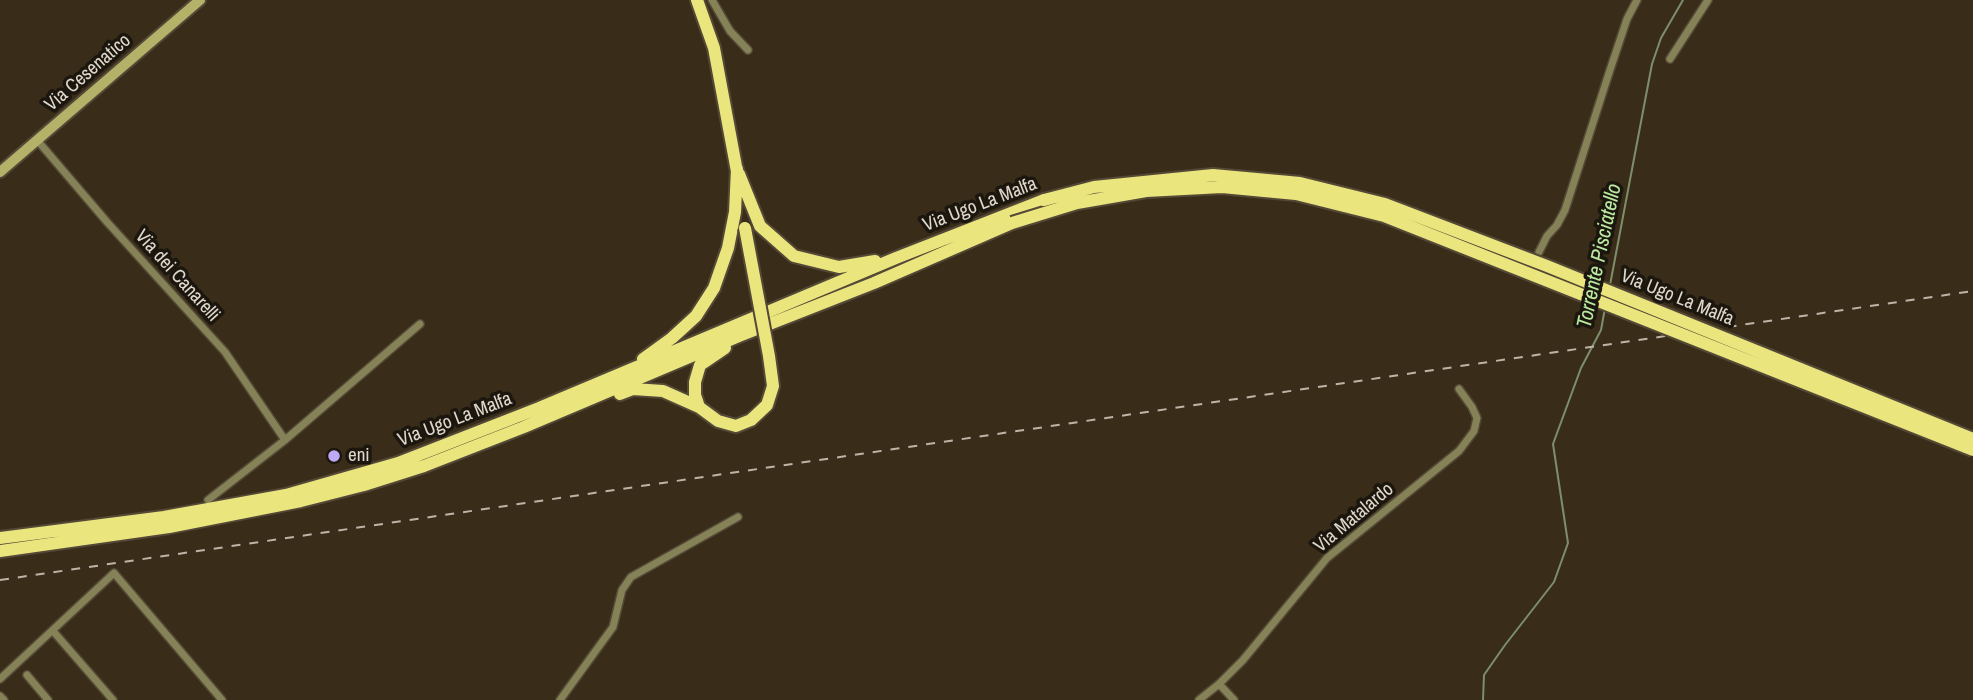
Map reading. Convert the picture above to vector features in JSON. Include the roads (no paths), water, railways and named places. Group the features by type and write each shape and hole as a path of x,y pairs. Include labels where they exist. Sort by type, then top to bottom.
{"highway":[{"path":"524,427 545,424 634,389 663,391 699,407 718,421 736,426 751,420 767,405 773,386 769,356 714,48 698,0"},
{"path":"737,169 760,226 794,256 839,267 896,258"},
{"path":"629,371 696,316 714,288 728,248 735,212 737,169"},
{"name":"Via Ugo La Malfa","path":"0,538 164,517 286,495 398,463 539,408 896,258 1044,200 1094,187 1213,175 1300,183 1385,204 1973,439"},
{"name":"Via Ugo La Malfa","path":"0,551 169,527 301,501 364,485 424,466 524,427 739,336 874,283 1012,223 1077,203 1146,191 1222,187 1296,194 1384,216 1973,450"},
{"path":"699,407 695,382 700,366 739,336"}],"main road":[{"name":"Via Cesenatico","path":"0,172 200,0"}],"street":[{"path":"712,0 730,31 748,50"},
{"path":"1539,252 1566,210 1616,52 1637,0"},
{"path":"1670,59 1708,0"},
{"name":"Via dei Canarelli","path":"37,140 225,352 285,440"},
{"path":"208,500 285,440 420,324"},
{"name":"Via Matalardo","path":"1199,700 1243,660 1327,558 1459,451 1474,431 1477,418 1459,389"},
{"path":"560,700 613,627 622,590 631,577 738,517"},
{"path":"0,679 114,573 222,700"},
{"path":"53,631 113,700"},
{"path":"27,675 48,700"},
{"path":"1219,684 1234,700"},
{"path":"0,696 4,700"}],"waterway":[{"name":"Torrente Pisciatello","path":"1610,285 1652,64 1661,38 1683,0"},
{"name":"Torrente Pisciatello","path":"1483,700 1484,675 1554,582 1568,543 1553,444 1581,368 1601,330 1605,308"}],"railway":[{"path":"0,580 1973,291"}],"place":[{"name":"eni","path":"334,456"}]}
